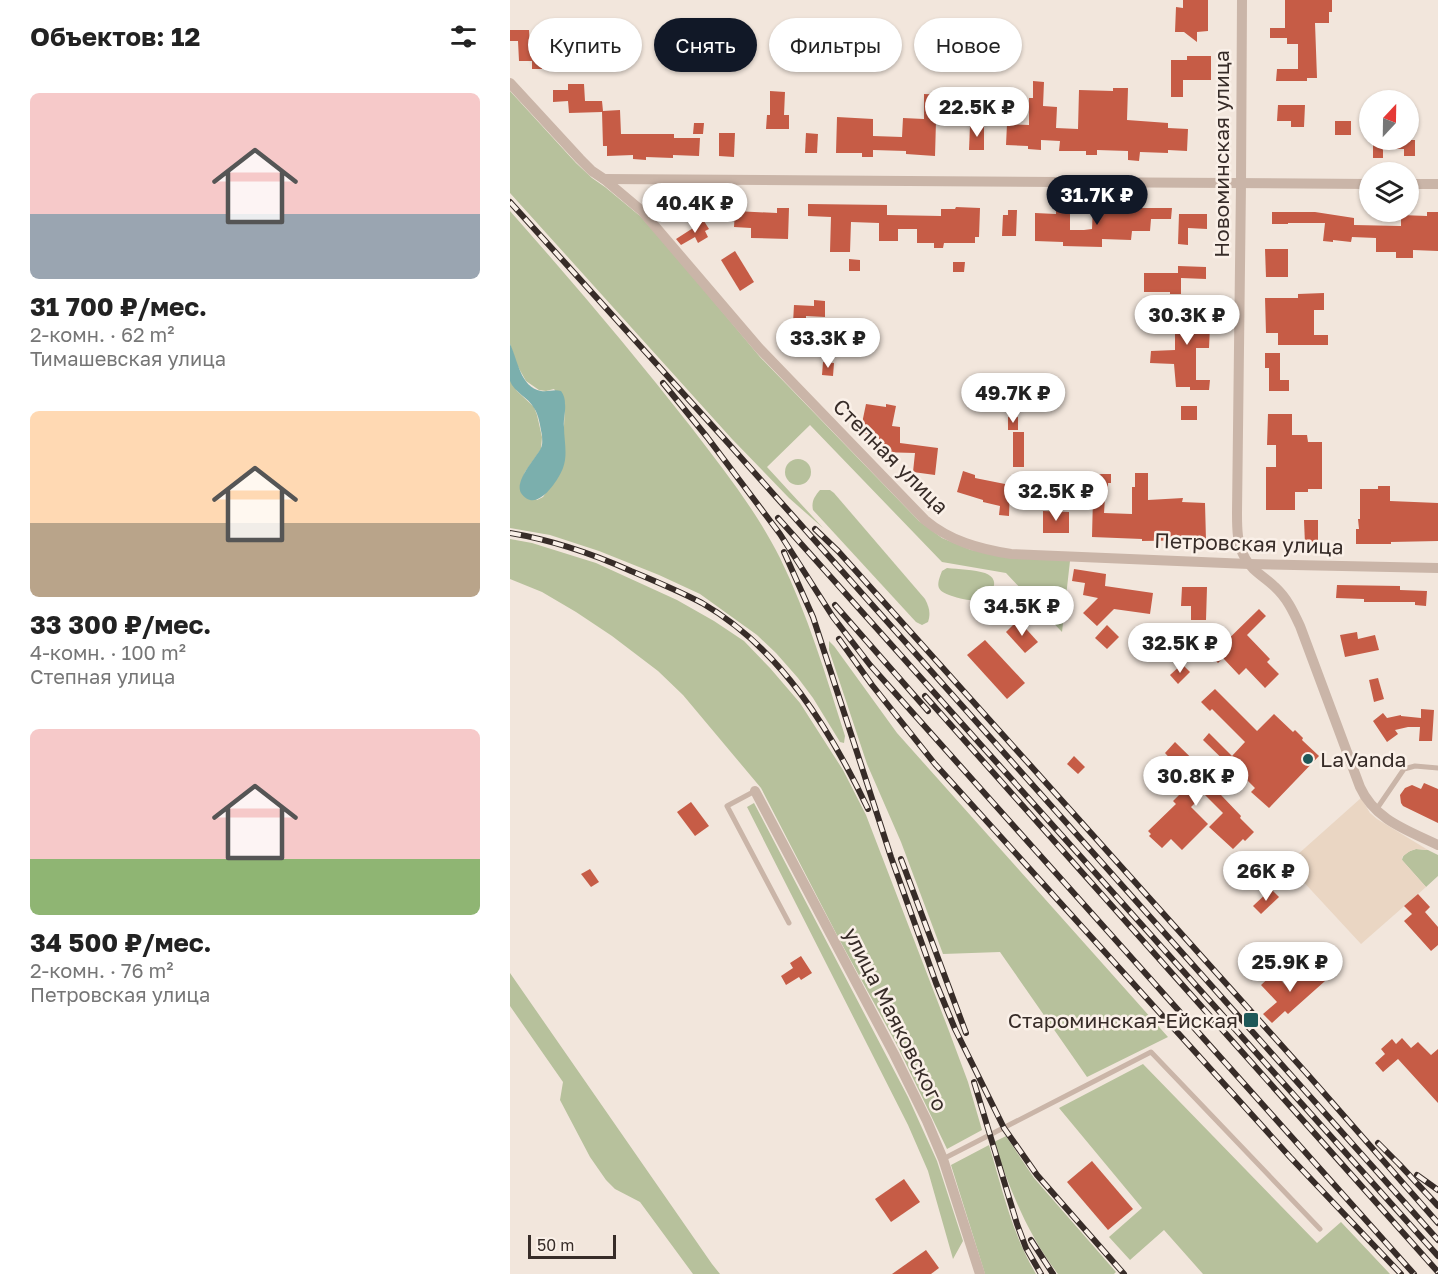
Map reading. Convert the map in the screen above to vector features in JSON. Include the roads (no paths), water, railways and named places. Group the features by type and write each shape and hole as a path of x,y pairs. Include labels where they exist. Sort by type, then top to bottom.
{"street":[{"name":"Новоминская улица","path":"1242,0 1237,535 1239,545 1254,571 1281,593 1292,608 1360,787 1368,802 1376,810"},
{"name":"Степная улица","path":"510,83 592,171 642,211 751,339 859,453 925,520 952,539"},
{"path":"604,179 1359,184"},
{"path":"1419,184 1438,184"},
{"name":"Петровская улица","path":"952,539 980,548 1011,554 1249,564 1438,568"},
{"name":"улица Маяковского","path":"755,791 927,1121 943,1159 980,1274"},
{"path":"1376,810 1393,822 1438,845"}],"lane":[{"path":"1376,810 1404,769 1415,766 1438,768"},
{"path":"755,791 727,806 789,923"},
{"path":"943,1159 1151,1052 1320,1229"}],"water":[{"path":"510,344 528,384 541,391 561,391 565,400 566,453 563,468 546,494 533,500 527,499 521,493 520,482 541,448 542,435 532,404 510,381"}],"railway":[{"path":"510,202 728,443 1438,1240"},
{"path":"663,383 780,534 833,617 870,665 1414,1274"},
{"path":"778,518 1438,1256"},
{"path":"815,529 838,551 1438,1223"},
{"path":"510,533 572,548 602,559 702,603 730,621 756,643 800,693 837,749 868,809"},
{"path":"784,552 813,617 891,857 955,1029 1004,1128 1037,1175 1124,1274"},
{"path":"835,605 928,711"},
{"path":"839,639 872,685 935,764 1290,1157 1401,1274"},
{"path":"925,696 1438,1272"},
{"path":"901,859 966,1033"},
{"path":"974,1082 1017,1224 1026,1248 1041,1274"},
{"path":"1378,1143 1438,1206"},
{"path":"1417,1175 1438,1190"},
{"path":"1031,1240 1053,1274"}],"place":[{"name":"LaVanda","path":"1308,759"},
{"name":"Староминская-Ейская","path":"1251,1020"}]}
